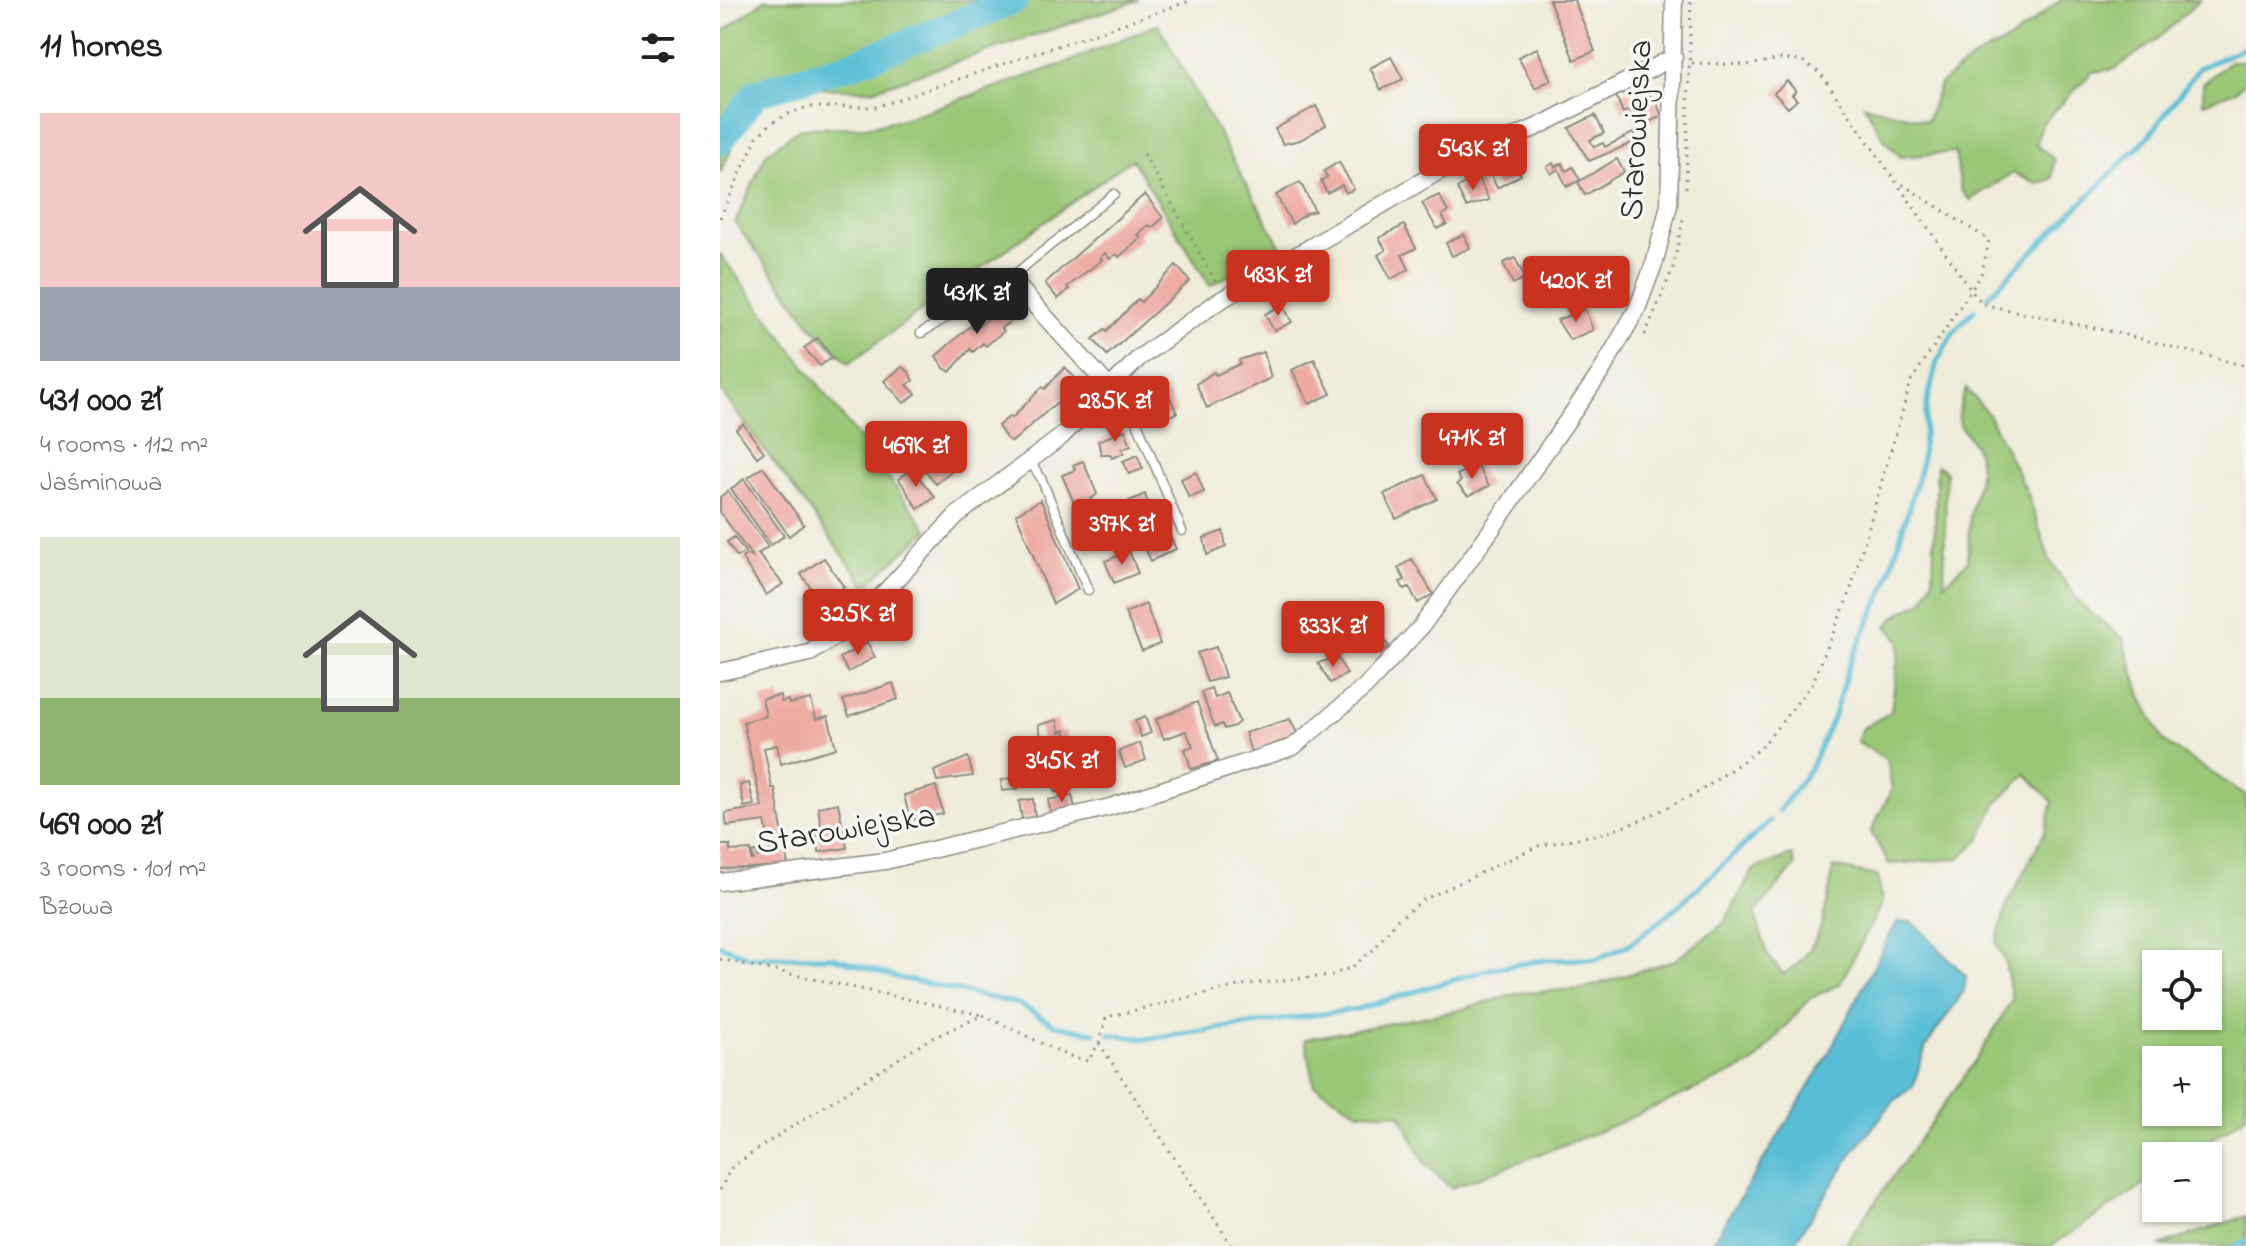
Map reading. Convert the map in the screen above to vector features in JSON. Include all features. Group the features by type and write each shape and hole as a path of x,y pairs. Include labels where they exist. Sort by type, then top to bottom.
{"street":[{"name":"Starowiejska","path":"720,882 885,861 1070,819 1293,747 1310,736 1365,687 1421,627 1601,372 1637,309 1658,251 1669,205 1674,0"},
{"path":"720,672 794,658 827,644 885,596 956,516 1061,437 1111,384 1163,340 1225,298 1446,167 1539,126 1674,57"},
{"path":"1010,278 1111,384"}],"lane":[{"path":"921,333 1010,278 1114,194"},
{"path":"1111,384 1127,398 1182,531"},
{"path":"1029,460 1041,478 1088,590"}],"path":[{"path":"720,218 757,137 771,123 790,113 808,107 876,107 1193,0"},
{"path":"1692,63 1747,65 1781,59 1801,60 1821,74 1970,288 1986,305 2103,329 2246,366"},
{"path":"1144,154 1225,298"},
{"path":"720,959 983,1015 1066,1055 1088,1061 1099,1043 1106,1017 1242,985 1332,975 1352,967 1373,950 1397,920 1423,900 1538,846 1609,832 1699,792 1760,749 1812,684 1849,595 1911,381 1981,275 1989,240 1897,181"},
{"path":"720,1190 731,1168 762,1146 928,1040 983,1015"},
{"path":"1099,1043 1232,1246"}],"green space":[{"path":"764,0 1139,0 872,90 808,88 786,92 760,105 743,125 720,173 720,34"},
{"path":"2060,0 2200,0 2160,37 2115,69 2092,72 2042,124 2036,145 2054,159 2052,179 2037,184 2013,173 1970,200 1961,190 1955,152 1901,157 1886,142 1864,105 1927,121 1940,84 1973,58 2010,40"},
{"path":"1158,24 1281,247 1210,286 1132,159 849,363 815,330 735,223 766,154 800,128 866,127 906,118 1063,64"},
{"path":"2230,61 2246,61 2246,81 2236,91 2203,103 2203,84"},
{"path":"720,254 928,530 866,586 720,390"},
{"path":"1966,388 1988,414 2027,492 2050,561 2082,606 2123,638 2142,699 2164,742 2246,795 2246,1116 2208,1142 2142,1142 2142,1186 2051,1246 1844,1246 1979,1055 2012,1000 2005,961 1996,943 2008,902 2045,832 2053,802 2026,774 1996,804 1980,839 1958,859 1889,864 1871,832 1892,789 1887,760 1857,741 1863,728 1891,712 1900,641 1887,626 1899,613 1923,602 1933,579 1937,465 1946,472 1944,584 1968,561 1969,523 1979,477 1979,462 1977,451 1960,424"},
{"path":"1792,855 1795,866 1755,913 1767,954 1783,974 1796,965 1814,942 1825,913 1833,867 1878,876 1882,903 1840,984 1809,999 1753,1064 1600,1131 1451,1188 1425,1164 1400,1114 1359,1112 1314,1085 1305,1039 1455,1011 1520,993 1582,989 1675,960 1724,923 1754,869"},
{"path":"2246,1216 2246,1246 2159,1246"}],"water":[{"path":"1897,922 1913,922 1966,976 1964,991 1926,1046 1913,1086 1893,1102 1854,1151 1792,1246 1710,1246 1823,1064"}],"building":[{"path":"1549,0 1574,0 1595,51 1574,60"},
{"path":"1537,48 1551,80 1535,88 1518,57"},
{"path":"1391,57 1403,79 1381,90 1370,68"},
{"path":"1787,81 1796,91 1792,95 1797,100 1788,108 1774,93"},
{"path":"1645,83 1652,100 1623,113 1616,96"},
{"path":"1655,100 1662,116 1639,127 1631,110"},
{"path":"1316,106 1326,125 1300,140 1283,144 1275,129"},
{"path":"1595,115 1604,133 1590,140 1594,147 1603,143 1605,147 1633,133 1637,141 1589,161 1569,128"},
{"path":"1512,156 1521,175 1497,188 1488,169"},
{"path":"1617,159 1624,172 1585,195 1578,182"},
{"path":"1339,162 1354,189 1346,193 1342,185 1327,193 1321,181 1327,177 1324,171"},
{"path":"1553,163 1555,167 1562,163 1566,171 1573,167 1580,180 1567,187 1558,169 1551,174 1547,167"},
{"path":"1477,175 1489,200 1466,207 1457,188"},
{"path":"1300,182 1315,211 1292,224 1276,195"},
{"path":"1145,194 1163,218 1152,228 1149,225 1143,230 1138,235 1141,238 1119,257 1116,254 1110,259 1105,253 1100,258 1102,260 1067,287 1069,289 1058,299 1045,283"},
{"path":"1439,195 1448,212 1442,215 1447,224 1437,229 1422,203"},
{"path":"1404,225 1416,248 1402,255 1409,269 1391,279 1378,255 1386,250 1379,238"},
{"path":"1464,234 1470,248 1452,256 1446,243"},
{"path":"1515,258 1525,278 1513,284 1503,263"},
{"path":"1176,265 1190,281 1107,355 1093,339 1105,329 1107,331 1138,299 1141,302"},
{"path":"1006,300 1020,316 1001,328 1004,331 986,346 983,343 973,352 970,349 950,372 944,368 936,356 970,326 973,329 982,324"},
{"path":"1283,305 1292,322 1274,331 1265,314"},
{"path":"1585,309 1593,330 1570,340 1557,320"},
{"path":"818,338 832,357 820,366 804,348"},
{"path":"1264,352 1271,378 1207,408 1196,384 1214,372 1216,375 1240,364 1239,360"},
{"path":"1314,359 1331,394 1309,404 1292,370"},
{"path":"902,367 909,372 913,381 907,385 916,394 904,403 884,381"},
{"path":"1065,367 1079,383 1012,442 1006,438 998,426 1010,416 1012,418 1042,387 1045,389"},
{"path":"1169,395 1177,413 1158,421 1150,403"},
{"path":"743,424 764,452 757,457 736,429"},
{"path":"1506,425 1515,443 1478,462 1469,444"},
{"path":"1125,430 1131,445 1122,449 1124,453 1112,458 1110,454 1101,454 1098,441"},
{"path":"1137,455 1143,469 1129,474 1123,461"},
{"path":"935,457 952,471 936,484 922,467"},
{"path":"1083,461 1097,494 1089,501 1074,503 1062,475 1075,470 1073,465"},
{"path":"1477,465 1489,486 1468,496 1457,484 1461,481 1457,475"},
{"path":"763,467 804,525 789,536 748,478"},
{"path":"912,469 935,497 918,509 899,479"},
{"path":"1196,472 1204,492 1189,498 1181,479"},
{"path":"1425,475 1437,499 1396,519 1384,494"},
{"path":"744,479 784,536 771,545 731,489"},
{"path":"728,491 768,547 758,554 783,584 766,595 742,558 747,555 753,558 720,512 720,497"},
{"path":"1145,494 1156,530 1141,536 1123,504"},
{"path":"1041,500 1078,589 1053,604 1016,514"},
{"path":"1099,516 1110,541 1093,548 1085,522"},
{"path":"1223,531 1226,547 1207,555 1204,538"},
{"path":"734,537 745,552 737,557 727,542"},
{"path":"1171,538 1176,549 1151,561 1146,550"},
{"path":"1129,551 1138,573 1114,583 1105,561"},
{"path":"824,558 844,587 822,603 801,574"},
{"path":"1412,559 1433,594 1418,603 1409,587 1404,589 1400,582 1405,580 1398,568"},
{"path":"1146,604 1160,644 1142,651 1125,613"},
{"path":"1332,613 1342,632 1334,636 1330,628 1323,632 1318,621"},
{"path":"1378,634 1389,646 1381,653 1369,641"},
{"path":"867,642 875,657 848,672 840,658"},
{"path":"1216,647 1225,677 1207,682 1197,653"},
{"path":"1337,657 1347,674 1330,683 1318,663"},
{"path":"893,683 898,699 849,716 843,700"},
{"path":"1211,688 1215,698 1227,693 1239,722 1234,726 1224,729 1222,724 1215,727 1201,692"},
{"path":"780,695 781,702 788,700 789,704 811,699 816,719 828,716 836,748 781,764 777,745 764,748 772,788 775,788 788,866 720,869 720,845 730,845 730,851 751,850 751,860 754,860 752,853 756,852 757,857 772,855 765,821 727,826 725,813 762,807 743,722 766,716 762,699"},
{"path":"1197,702 1218,761 1191,769 1185,749 1193,746 1186,731 1164,739 1156,719"},
{"path":"1145,717 1151,733 1141,737 1135,721"},
{"path":"1290,719 1297,733 1290,739 1251,752 1245,733"},
{"path":"1057,720 1060,732 1065,730 1068,741 1044,747 1038,725"},
{"path":"1140,743 1146,760 1125,768 1119,751"},
{"path":"1085,754 1089,776 1068,781 1070,789 1055,792 1047,762"},
{"path":"968,757 973,776 937,781 934,771"},
{"path":"1016,777 1018,789 1002,791 1001,780"},
{"path":"749,783 754,805 744,807 740,785"},
{"path":"936,786 943,814 910,820 904,795"},
{"path":"1072,795 1075,809 1051,814 1048,800"},
{"path":"1033,799 1035,817 1022,819 1019,801"},
{"path":"838,803 847,848 819,852 816,828 821,827 818,807"}],"waterway":[{"path":"720,141 756,93 856,63 1015,0"},
{"path":"1987,297 2148,137 2199,68 2246,47"},
{"path":"1779,811 1810,769 1833,718 1849,665 1886,586 1921,466 1927,403 1937,362 1954,331 1974,310"},
{"path":"1109,1034 1146,1039 1357,1009 1490,969 1544,960 1598,959 1632,943 1675,909 1770,821"},
{"path":"720,945 748,957 833,957 895,977 1019,1004 1055,1025 1095,1033"},
{"path":"2234,1246 2246,1242"}]}
